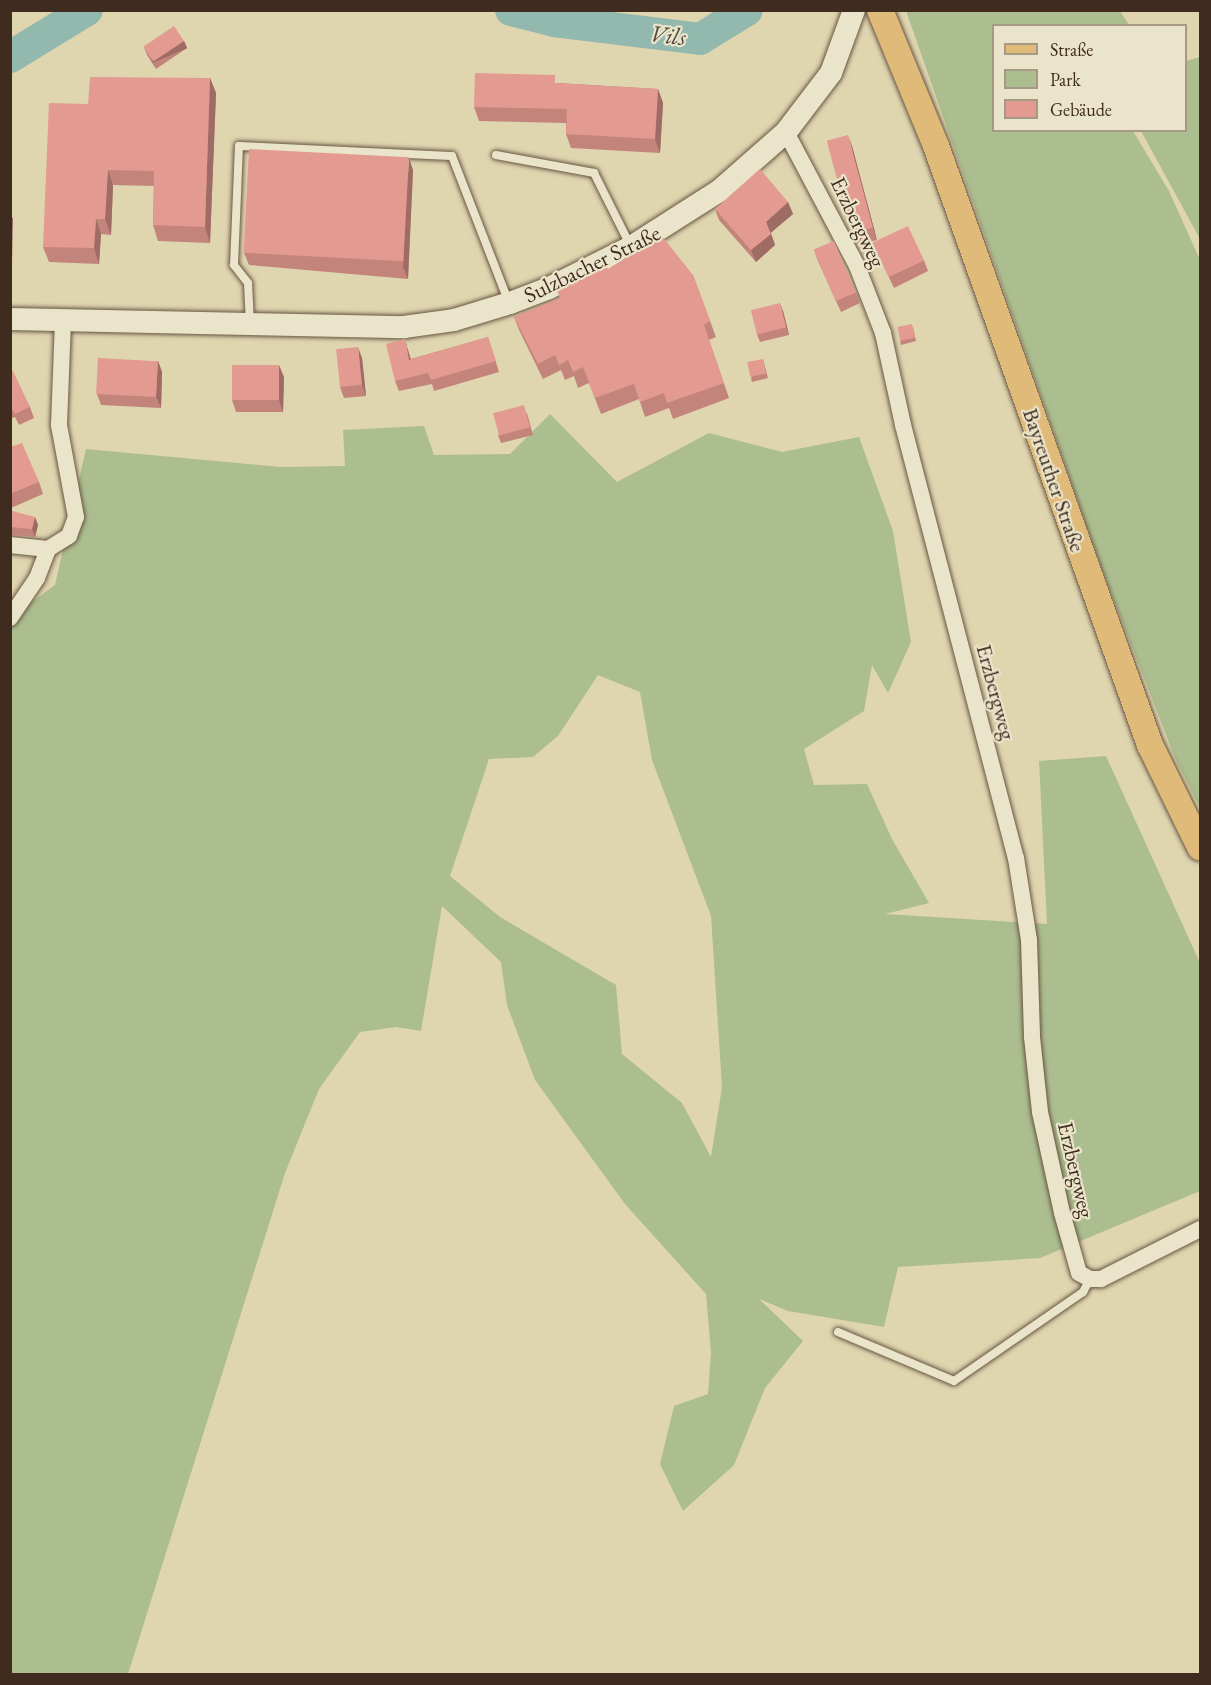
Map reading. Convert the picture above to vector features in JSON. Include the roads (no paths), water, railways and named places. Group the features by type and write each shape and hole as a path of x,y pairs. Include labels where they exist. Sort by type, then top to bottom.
{"main road":[{"name":"Sulzbacher Straße","path":"10,319 249,327 404,327 454,320 510,303 549,288 632,247 719,191 786,132 831,73 854,10"},
{"name":"Bayreuther Straße","path":"880,10 921,108 1150,745 1200,847"}],"street":[{"name":"Erzbergweg","path":"786,132 857,266 883,333 903,425 1016,858 1029,940 1032,1037 1040,1112 1062,1213 1079,1273 1090,1279"},
{"path":"10,618 37,578 48,549 69,536 76,517 59,425 63,319"},
{"path":"10,545 48,549"},
{"path":"1090,1279 1101,1279 1200,1229"}],"lane":[{"path":"249,327 248,283 234,265 239,146 452,156 510,303"},
{"path":"496,155 594,173 632,247"},
{"path":"838,1332 954,1381 1083,1292 1090,1279"}],"waterway":[{"name":"Vils","path":"10,57 87,10"},
{"name":"Vils","path":"511,10 554,21 700,39 747,10"}]}
